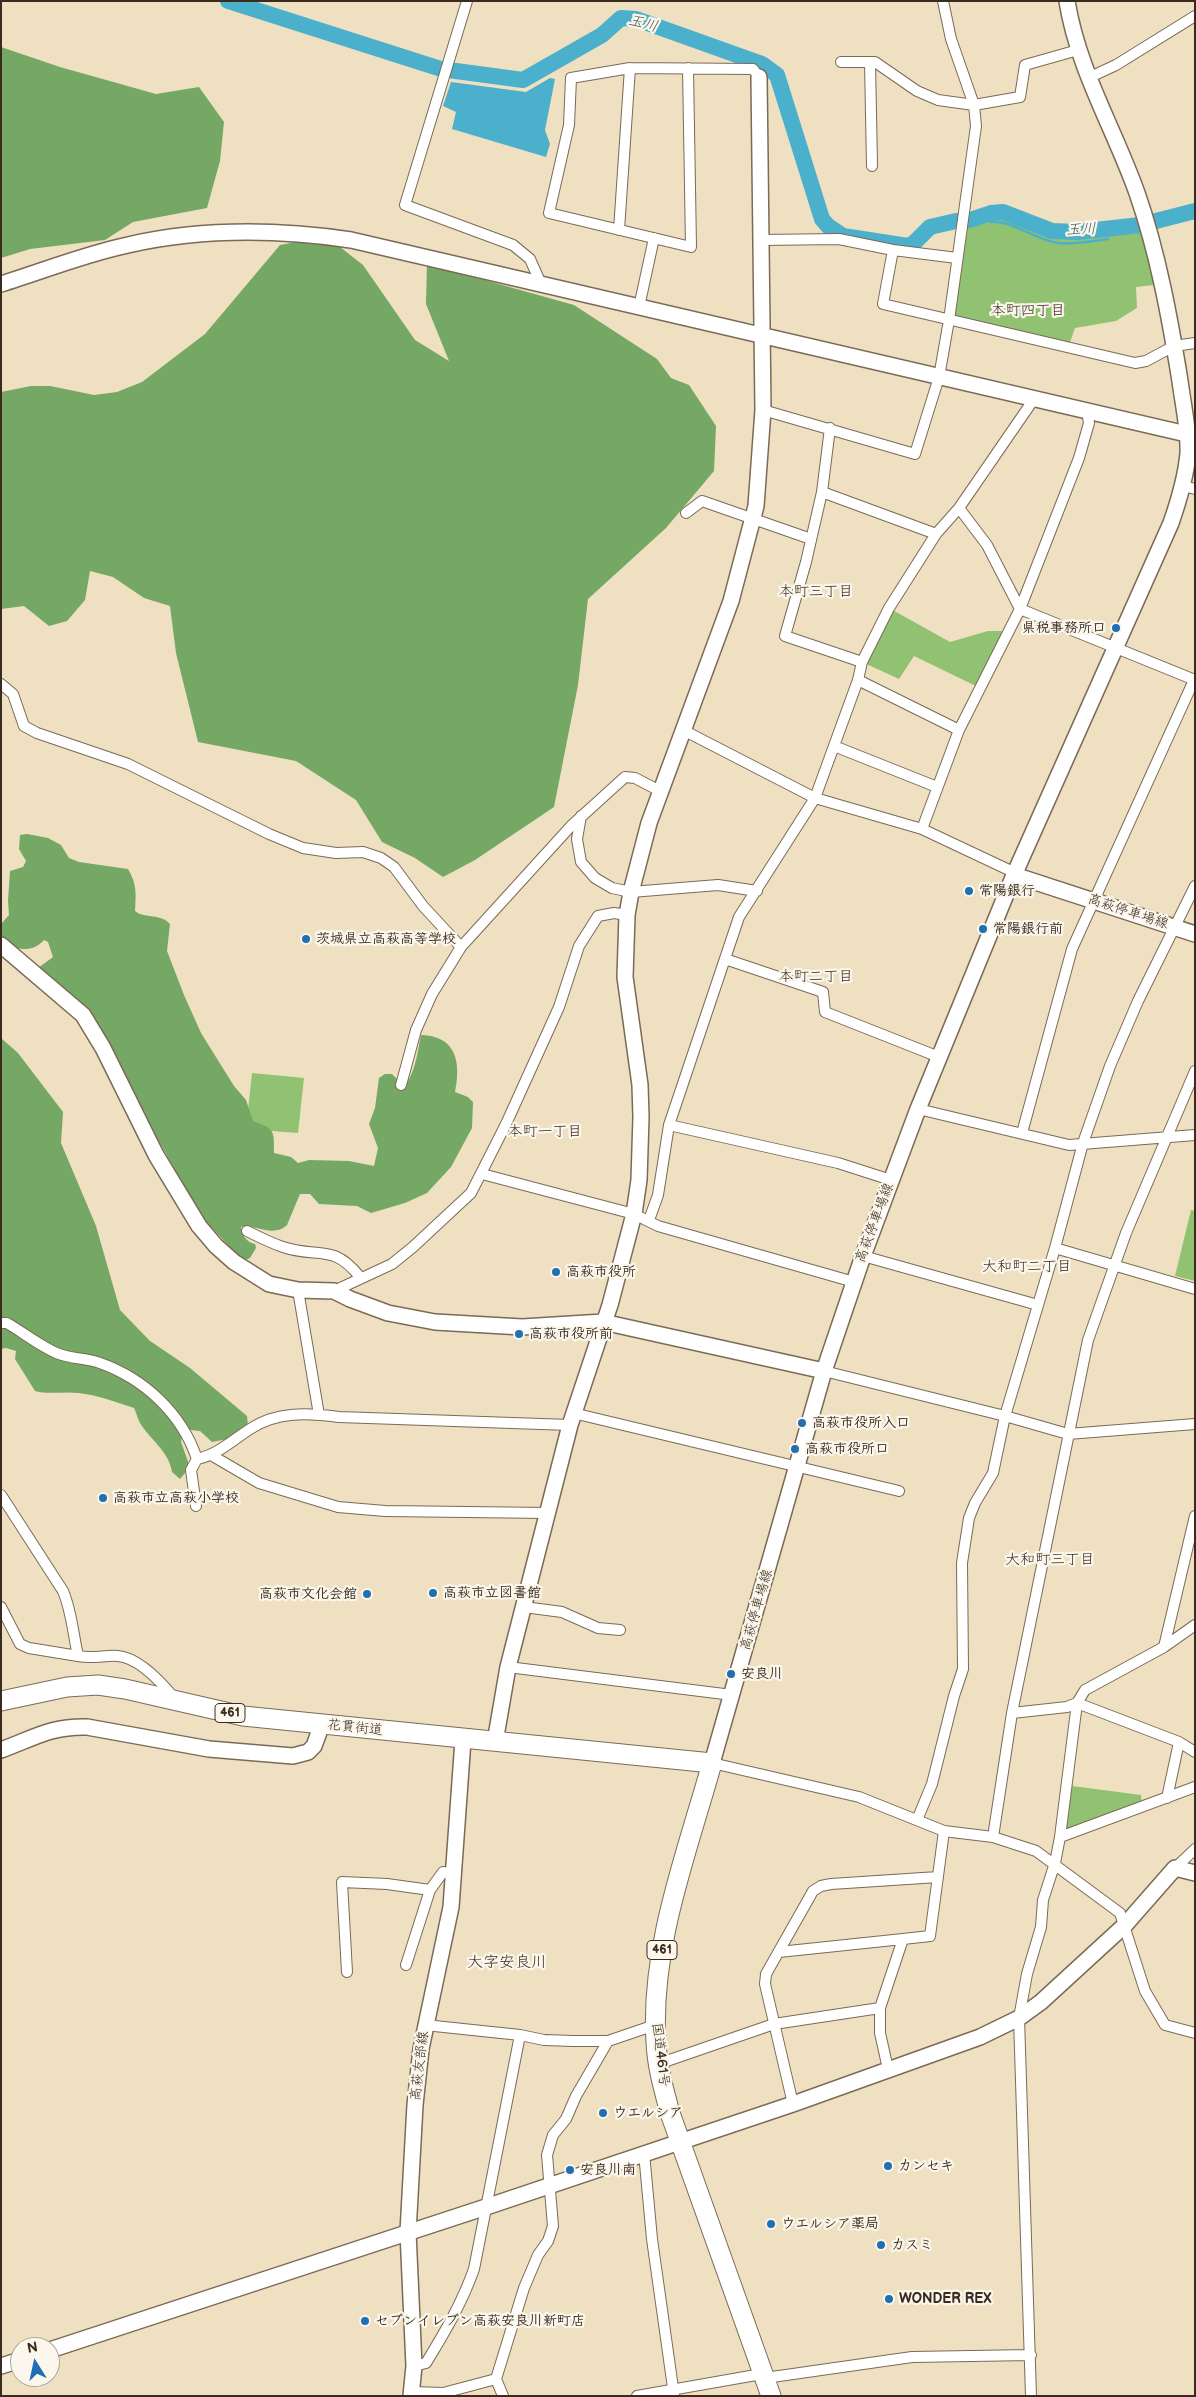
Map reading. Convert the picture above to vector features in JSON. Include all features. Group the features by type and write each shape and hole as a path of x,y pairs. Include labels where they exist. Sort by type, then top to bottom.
{"highway":[{"name":"花貫街道","path":"1,1701 67,1684 98,1685 125,1689 243,1716 463,1740 712,1763"},
{"name":"国道461号","path":"712,1763 662,1948 655,2025 658,2064 662,2085 680,2141 772,2396"}],"street":[{"path":"468,1 405,206 513,244 530,259 541,284"},
{"path":"763,410 915,454 939,377 949,320 976,126 974,105 951,39 944,1"},
{"path":"683,730 815,798 922,829 1008,870 1014,875 1171,523 1189,488 1186,467 1191,436 1189,403 1146,225 1137,193 1078,50 1067,1"},
{"path":"1088,78 1116,65 1195,16"},
{"path":"840,62 875,62 917,91 938,100 974,105 1020,97 1025,66 1078,50"},
{"path":"870,62 872,166"},
{"path":"495,1742 508,1667 571,1419 604,1322 634,1214 639,1180 642,1116 626,977 627,915 638,855 731,601 756,506 763,410 760,77 752,69 688,68 630,68 571,78 569,125 549,213 691,247 688,68"},
{"path":"619,230 630,68"},
{"path":"1,284 127,245 183,236 245,232 314,235 351,240 1191,436"},
{"path":"639,307 654,238"},
{"path":"761,240 839,239 892,250 957,258"},
{"path":"892,250 883,304 1135,363 1146,361 1174,346 1195,343"},
{"path":"649,1220 658,1195 669,1125 739,918 815,798 858,680 862,662 883,618 936,534 959,508 1034,399"},
{"path":"922,829 959,730 1020,609 1079,458 1089,423 1087,411"},
{"path":"830,428 822,492 785,636 862,662"},
{"path":"822,492 936,534"},
{"path":"686,513 702,501 811,539"},
{"path":"959,508 987,545 1020,609 1194,680 1093,901 1066,965 1022,1133"},
{"path":"858,680 959,730"},
{"path":"1,684 14,694 24,726 37,733 128,764 269,834 304,848 336,853 364,852 381,858 394,867 423,906 461,947"},
{"path":"834,746 937,787"},
{"path":"401,1084 416,1030 432,994 461,947 581,816 625,777 636,778 660,791"},
{"path":"581,816 577,839 581,862 595,878 612,888 631,892 700,884 757,891"},
{"name":"高萩停車場線","path":"712,1763 799,1465 824,1371 862,1256 918,1108 1014,875 1195,934"},
{"path":"917,1820 932,1784 954,1696 963,1669 962,1562 969,1518 975,1503 993,1473 1006,1416 1055,1248 1082,1143 1122,1035 1195,886"},
{"path":"334,1291 360,1277 392,1264 462,1204 482,1174 559,1007 579,946 586,933 598,916 614,913 627,915"},
{"path":"1,945 83,1015 103,1048 156,1155 180,1198 199,1226 216,1246 254,1276 269,1284 298,1290 334,1291 388,1313 435,1322 522,1327 604,1322 824,1371 1006,1416 1068,1434 1195,1424"},
{"path":"725,958 823,992 825,1012 939,1057"},
{"path":"994,1837 1012,1713 1088,1340 1114,1266 1195,1071"},
{"path":"918,1108 1069,1144 1195,1135"},
{"path":"669,1125 838,1164 891,1180"},
{"path":"482,1174 634,1214 658,1226 854,1282"},
{"path":"247,1231 284,1248 337,1256 349,1263 360,1277"},
{"path":"1055,1248 1195,1289"},
{"path":"862,1256 1038,1305"},
{"path":"298,1290 319,1415"},
{"path":"1,1324 7,1323 60,1355 98,1362 123,1372 147,1387 164,1403 176,1420 192,1444 197,1459"},
{"path":"196,1506 191,1470 197,1459 211,1455 267,1420 279,1416 319,1415 339,1417 571,1419 799,1465 899,1491"},
{"path":"211,1455 259,1483 338,1507 386,1510 548,1513"},
{"path":"1,1495 70,1606 73,1635 78,1656"},
{"path":"1164,1647 1195,1516"},
{"path":"1,1607 20,1644 29,1648 95,1659 118,1656 133,1660 156,1678 178,1702"},
{"path":"524,1607 562,1612 598,1628 620,1630"},
{"path":"1031,2396 1019,2018 1027,1974 1041,1927 1043,1900 1055,1863 1060,1837 1077,1703 1085,1690 1164,1647 1195,1625"},
{"path":"508,1667 732,1695"},
{"path":"1012,1713 1067,1708 1077,1703 1179,1742 1195,1752"},
{"path":"1,1750 50,1729 87,1727 209,1749 293,1756 308,1752 314,1746 322,1724"},
{"name":"高萩友部線","path":"412,2394 414,2366 408,2232 415,2105 420,2048 445,1937 454,1874 463,1740"},
{"path":"1167,1798 1179,1742"},
{"path":"712,1763 859,1797 944,1831 994,1837 1036,1851 1120,1912 1145,1991 1165,2025 1195,2033"},
{"path":"1060,1837 1195,1787"},
{"path":"778,1952 930,1936 944,1831"},
{"path":"60,2347 793,2104 980,2037 1019,2018 1041,2002 1125,1925 1175,1868 1195,1849"},
{"path":"1175,1868 1195,1873"},
{"path":"406,1965 430,1890 443,1872 454,1874"},
{"path":"793,2104 765,1984 766,1974 812,1891 821,1886 938,1876"},
{"path":"347,1972 342,1882 387,1884 430,1890"},
{"path":"888,2069 880,2033 880,2008 903,1939"},
{"path":"658,2064 774,2024 880,2008"},
{"path":"425,2025 520,2035 544,2040 608,2041 655,2025"},
{"path":"414,2366 426,2363 464,2298 474,2269 520,2035"},
{"path":"503,2396 496,2379 524,2288 538,2255 548,2241 553,2226 547,2155 549,2143 566,2119 576,2096 608,2041"},
{"path":"644,2153 652,2239 674,2393"},
{"path":"637,2396 674,2393 756,2375 765,2378 912,2356 1031,2355"},
{"path":"412,2394 443,2393 496,2379"}],"green space":[{"path":"1,47 60,67 156,94 199,87 224,122 220,161 207,208 133,222 105,240 30,249 1,258"},
{"path":"996,211 1042,228 1061,231 1140,225 1154,285 1136,287 1137,308 1116,321 1075,328 1069,345 950,317 962,229 977,217"},
{"path":"312,239 340,247 363,265 415,340 449,361 426,304 427,264 574,305 657,359 671,378 689,385 716,426 714,471 666,528 588,599 578,685 554,807 475,860 443,877 415,858 382,842 356,800 296,761 198,742 176,653 170,606 144,598 113,577 90,571 85,600 67,621 49,626 24,606 1,609 1,392 31,386 50,386 94,395 117,392 142,382 205,334 280,245"},
{"path":"889,608 950,642 988,631 1009,631 980,688 914,656 899,679 862,662"},
{"path":"27,834 48,838 61,845 69,858 79,862 128,869 135,889 135,911 143,915 162,918 170,924 167,951 201,1033 234,1086 246,1100 253,1121 266,1126 272,1131 274,1153 291,1157 298,1163 309,1160 349,1161 374,1166 378,1148 369,1124 375,1108 379,1078 385,1074 392,1074 404,1086 411,1076 421,1035 442,1040 449,1046 454,1053 456,1061 457,1081 455,1092 468,1097 473,1102 472,1128 451,1167 427,1193 405,1203 371,1213 357,1206 319,1204 310,1194 300,1194 287,1225 282,1229 270,1231 252,1227 241,1227 245,1238 255,1244 256,1248 250,1258 243,1261 202,1217 123,1078 99,1026 78,1001 38,968 53,957 48,942 44,940 34,947 23,949 1,940 1,924 9,915 10,871 23,867 26,861 19,849 20,835"},
{"path":"1,1038 18,1053 63,1112 61,1143 96,1226 120,1310 150,1341 190,1368 247,1416 248,1426 228,1439 212,1442 200,1431 183,1429 181,1442 190,1467 180,1479 172,1472 168,1459 146,1432 134,1408 85,1394 35,1391 15,1359 16,1351 6,1348 1,1349"},
{"path":"252,1073 304,1078 298,1133 246,1129"},
{"path":"1191,1210 1195,1211 1195,1281 1175,1276"},
{"path":"1072,1786 1141,1795 1142,1804 1066,1830"}],"water":[{"path":"550,78 555,79 545,130 550,144 546,157 452,129 456,112 443,106 451,82 526,92"}],"waterway":[{"name":"玉川","path":"228,1 441,69 523,80 602,35 621,18 636,19 762,64 777,75 822,219 828,226 843,236 908,246 914,243 930,227 956,221"},
{"name":"玉川","path":"970,220 991,213 1003,212 1052,231 1078,232 1140,225 1195,211"},
{"path":"991,222 1006,224 1058,243 1108,239"}],"place":[{"name":"県税事務所口","path":"1116,628"},
{"name":"常陽銀行","path":"969,891"},
{"name":"常陽銀行前","path":"983,929"},
{"name":"茨城県立高萩高等学校","path":"306,939"},
{"name":"高萩市役所","path":"556,1272"},
{"name":"高萩市役所前","path":"519,1334"},
{"name":"高萩市役所入口","path":"802,1423"},
{"name":"高萩市役所口","path":"795,1449"},
{"name":"高萩市立高萩小学校","path":"103,1498"},
{"name":"高萩市立図書館","path":"433,1593"},
{"name":"高萩市文化会館","path":"367,1594"},
{"name":"安良川","path":"731,1674"},
{"name":"ウエルシア","path":"603,2113"},
{"name":"カンセキ","path":"888,2166"},
{"name":"安良川南","path":"570,2170"},
{"name":"ウエルシア薬局","path":"771,2224"},
{"name":"カスミ","path":"881,2245"},
{"name":"WONDER REX","path":"889,2299"},
{"name":"セブンイレブン高萩安良川新町店","path":"365,2321"}],"district":[{"name":"本町四丁目","path":"1028,311"},
{"name":"本町三丁目","path":"816,592"},
{"name":"本町二丁目","path":"816,977"},
{"name":"本町一丁目","path":"545,1132"},
{"name":"大和町二丁目","path":"1027,1267"},
{"name":"大和町三丁目","path":"1050,1560"},
{"name":"大字安良川","path":"507,1963"}]}
